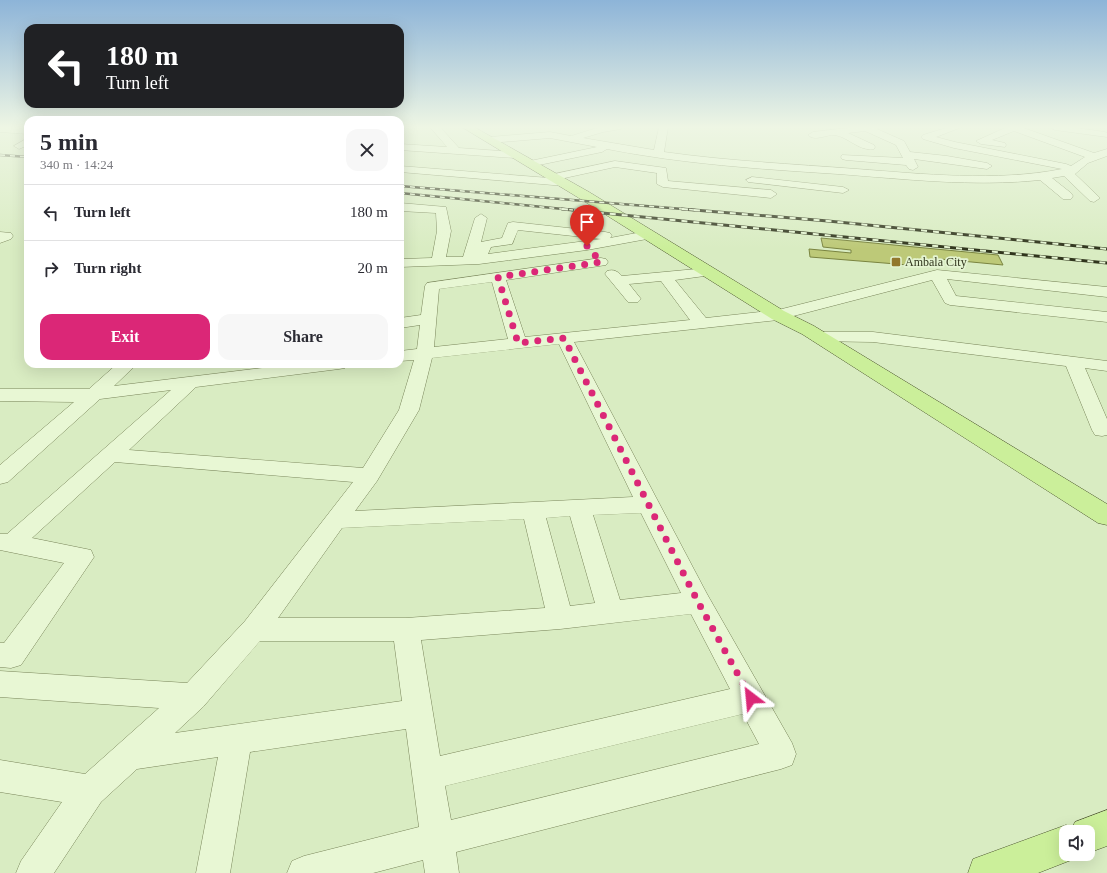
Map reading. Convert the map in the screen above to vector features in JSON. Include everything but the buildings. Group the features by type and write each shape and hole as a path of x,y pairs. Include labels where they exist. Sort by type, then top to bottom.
{"main road":[{"path":"539,168 647,236 778,316 819,337 1107,516"},
{"path":"541,168 557,179"},
{"path":"778,316 835,359 1107,533"},
{"path":"1095,832 1107,828"},
{"path":"987,873 1059,847"}],"street":[{"path":"404,169 557,179 601,168"},
{"path":"644,168 662,170 663,184 771,194"},
{"path":"716,189 725,168"},
{"path":"792,168 918,177 987,179 1044,176 1071,170 1075,168"},
{"path":"913,168 918,177"},
{"path":"997,168 1044,176 1067,196"},
{"path":"1060,168 1071,170 1094,198"},
{"path":"744,180 843,190"},
{"path":"404,207 442,210 444,231 438,262"},
{"path":"474,260 481,218"},
{"path":"474,260 486,244 507,241 513,226 630,238"},
{"path":"0,236 6,236 0,240"},
{"path":"404,263 474,260 587,246 647,236"},
{"path":"587,246 634,299"},
{"path":"33,873 90,791 193,697 254,629 369,476 409,410 425,353 432,286 601,262"},
{"path":"618,281 707,272"},
{"path":"937,274 950,300 1107,317"},
{"path":"404,356 778,316 937,274 1107,292"},
{"path":"665,276 702,324"},
{"path":"498,277 518,343"},
{"path":"404,322 428,319"},
{"path":"819,337 874,337 1107,366"},
{"path":"304,873 781,754 698,602 564,338"},
{"path":"1073,362 1102,430"},
{"path":"0,477 123,368"},
{"path":"0,395 77,396 191,382 270,368"},
{"path":"5,543 110,455 191,382"},
{"path":"110,455 369,476"},
{"path":"337,520 648,504"},
{"path":"579,508 611,612"},
{"path":"533,510 560,618"},
{"path":"0,655 11,656 82,557 5,543"},
{"path":"254,629 406,630 560,618 698,602"},
{"path":"406,630 442,873"},
{"path":"0,684 193,697"},
{"path":"427,775 751,698"},
{"path":"129,755 418,713"},
{"path":"213,873 237,740"},
{"path":"0,776 90,791"}],"railway":[{"path":"404,186 695,210"},
{"path":"404,193 573,210"},
{"path":"562,209 1107,263"},
{"path":"682,209 828,221 1107,249"}],"place":[{"name":"Ambala City","path":"896,262"}],"route":[{"path":"587,246 601,262 498,277 518,343 564,338 698,602 751,698"}]}
